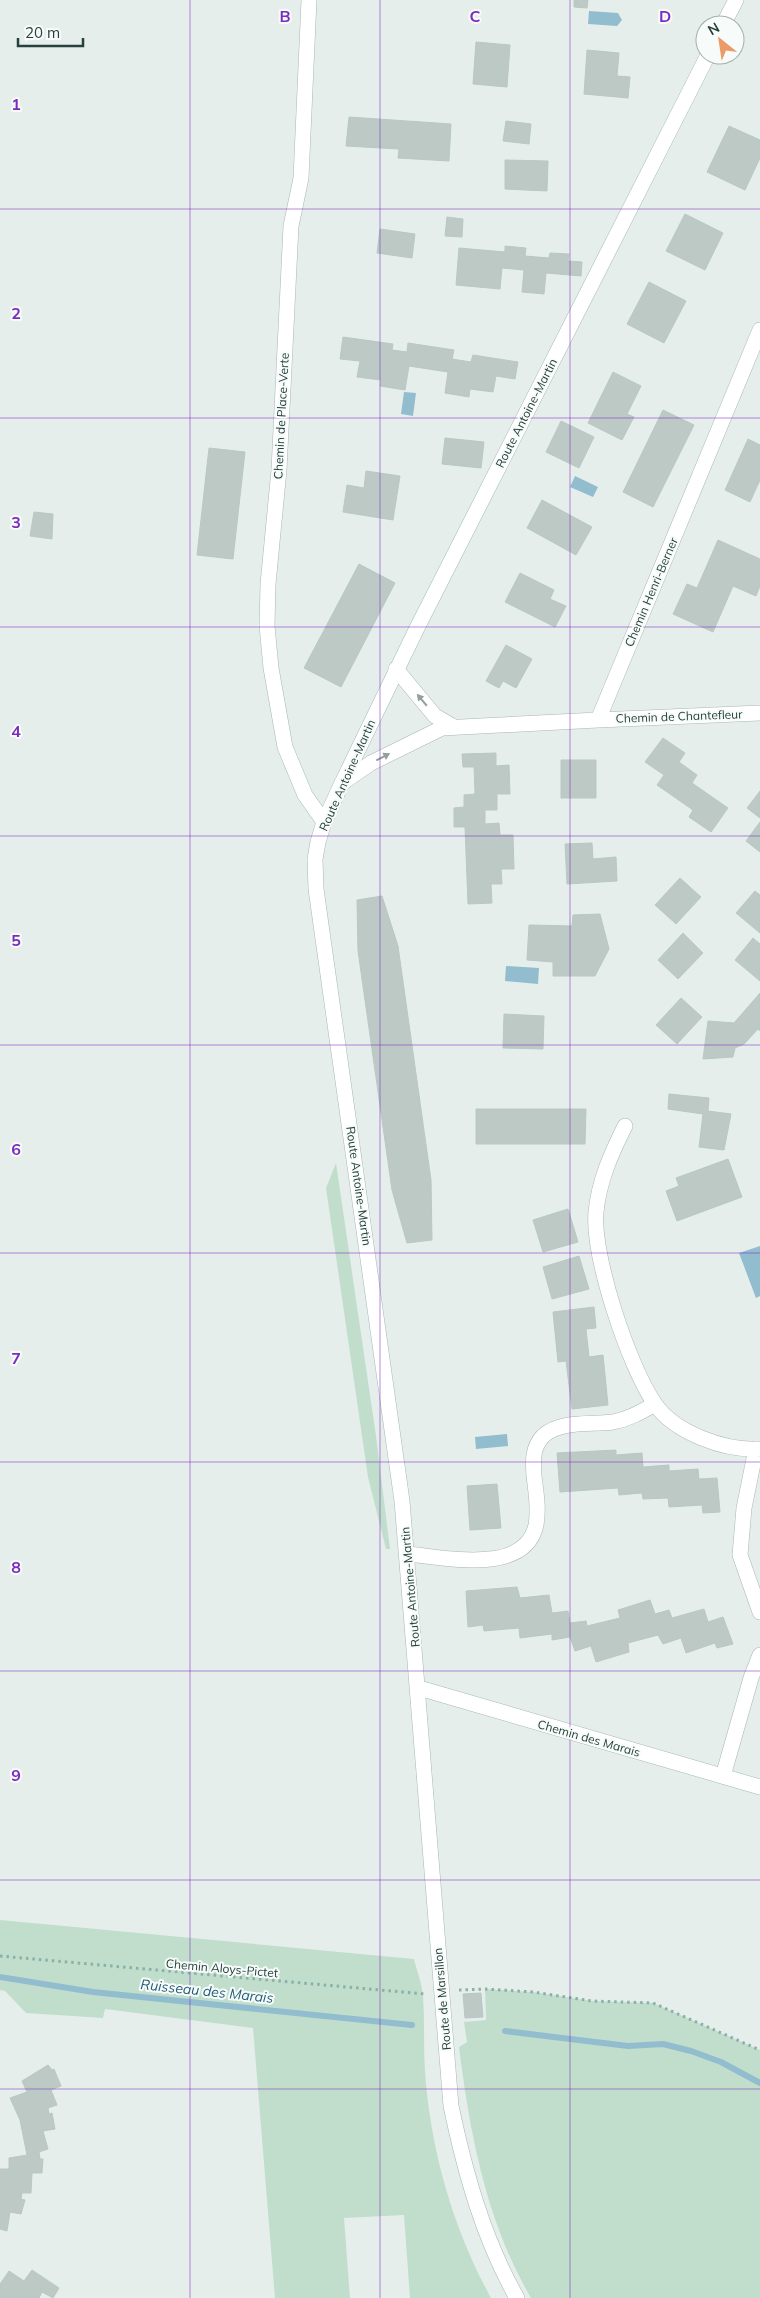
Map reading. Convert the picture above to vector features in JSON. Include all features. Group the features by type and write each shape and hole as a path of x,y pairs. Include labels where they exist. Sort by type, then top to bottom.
{"street":[{"name":"Chemin de Place-Verte","path":"309,0 301,178 291,226 279,470 268,584 267,626 271,668 285,747 305,795 324,822"},
{"path":"728,15 736,0"},
{"name":"Route Antoine-Martin","path":"419,1688 398,1461 316,889 315,859 324,822 396,669 703,65"},
{"name":"Chemin Henri-Berner","path":"598,720 760,330"},
{"path":"396,669 436,716 452,726"},
{"name":"Chemin de Chantefleur","path":"598,720 760,713"},
{"path":"342,783 371,763 432,732 452,726 598,720"},
{"path":"625,1126 606,1165 599,1192 596,1214 604,1280 628,1345 655,1404 667,1417 687,1430 710,1440 758,1449 744,1508 740,1555 760,1612"},
{"path":"407,1554 491,1560 514,1553 530,1540 536,1525 533,1462 535,1449 539,1441 554,1429 625,1420 655,1404"},
{"path":"723,1776 751,1678 760,1655"},
{"name":"Chemin des Marais","path":"419,1688 760,1787"},
{"name":"Route de Marsillon","path":"419,1688 451,2106 461,2153 492,2246 517,2298"}],"path":[{"name":"Chemin Aloys-Pictet","path":"0,1956 380,1992 422,1994 441,1991 486,1989 533,1992 592,2001 653,2003 760,2050"}],"green space":[{"path":"336,1163 376,1436 390,1549 386,1549 368,1477 326,1188"},
{"path":"0,1920 414,1959 421,1982 424,2007 426,2084 429,2112 440,2167 456,2221 491,2298 410,2298 404,2215 344,2218 350,2298 275,2298 253,2028 105,2009 103,2018 26,2013 5,1991 0,1990"},
{"path":"485,1989 533,1992 592,2001 653,2003 760,2050 760,2298 531,2298 515,2269 491,2208 475,2144 463,2080 459,2047 467,2042 464,2022 486,2020"}],"water":[{"path":"589,11 618,13 622,20 617,26 588,24"},
{"path":"404,392 416,393 413,416 401,414"},
{"path":"575,476 598,487 593,497 570,487"},
{"path":"506,966 539,968 538,984 505,981"},
{"path":"760,1246 760,1296 756,1298 739,1253"},
{"path":"507,1434 508,1446 476,1449 475,1437"}],"building":[{"path":"574,0 588,0 587,8 574,7"},
{"path":"476,42 510,45 507,87 473,84"},
{"path":"587,50 619,53 617,76 630,77 628,98 584,94"},
{"path":"349,117 451,124 449,161 398,158 399,149 346,146"},
{"path":"506,121 531,124 529,144 503,141"},
{"path":"729,126 760,140 760,158 745,190 707,172"},
{"path":"505,160 548,161 547,191 505,189"},
{"path":"685,214 723,233 705,270 666,251"},
{"path":"447,217 463,219 462,237 445,236"},
{"path":"380,229 415,234 412,258 377,253"},
{"path":"505,246 526,248 525,256 549,258 550,253 569,254 568,261 582,262 581,276 546,273 544,294 522,292 524,270 502,268 500,289 456,285 459,248 505,252"},
{"path":"649,282 686,301 664,343 627,324"},
{"path":"343,337 393,344 392,350 407,352 408,343 454,350 452,359 471,362 473,355 518,362 515,379 496,376 493,392 470,389 469,397 445,393 448,372 409,366 405,390 380,386 381,380 357,377 360,361 340,359"},
{"path":"613,372 641,386 627,414 634,417 622,440 588,423"},
{"path":"663,410 694,425 653,507 623,492"},
{"path":"561,421 594,437 579,468 546,452"},
{"path":"445,438 484,442 481,468 442,464"},
{"path":"748,439 760,445 760,480 750,502 725,490"},
{"path":"209,448 245,452 233,559 197,555"},
{"path":"366,471 400,476 393,520 343,512 347,485 364,488"},
{"path":"542,500 592,527 576,555 527,528"},
{"path":"34,512 53,514 52,539 30,536"},
{"path":"718,540 760,559 760,586 756,596 733,586 713,632 673,614 687,584 697,588"},
{"path":"359,564 395,583 341,687 304,668"},
{"path":"520,573 554,590 550,599 566,606 555,627 505,602"},
{"path":"506,645 532,659 516,688 503,681 499,688 486,681"},
{"path":"663,738 685,753 679,762 697,775 692,783 728,808 711,832 689,817 693,810 657,785 664,775 645,762"},
{"path":"496,753 496,766 509,765 510,794 497,794 497,810 485,810 485,824 499,823 500,835 513,835 514,869 501,869 502,884 491,884 492,903 468,904 465,827 454,827 454,808 464,807 464,795 475,794 474,767 463,767 462,754"},
{"path":"561,760 596,760 596,798 561,798"},
{"path":"760,791 760,818 747,808"},
{"path":"760,822 760,852 746,841"},
{"path":"592,843 593,859 616,857 617,881 567,884 565,844"},
{"path":"680,878 701,897 676,924 655,905"},
{"path":"755,891 760,895 760,933 736,913"},
{"path":"382,896 398,946 431,1180 432,1240 407,1243 392,1190 358,951 357,900"},
{"path":"600,914 609,949 595,976 553,976 553,962 527,960 529,925 572,926 573,915"},
{"path":"683,933 703,953 678,979 658,960"},
{"path":"753,938 760,944 760,981 735,960"},
{"path":"760,993 760,1031 758,1029 744,1044 735,1048 733,1057 703,1059 708,1021 734,1023"},
{"path":"681,998 702,1017 677,1044 656,1025"},
{"path":"504,1014 544,1016 543,1049 503,1048"},
{"path":"669,1094 709,1098 708,1111 731,1114 724,1150 699,1147 703,1114 668,1109"},
{"path":"476,1109 586,1109 585,1144 476,1144"},
{"path":"728,1159 742,1197 677,1221 666,1191 679,1186 676,1178"},
{"path":"568,1209 578,1242 543,1252 533,1220"},
{"path":"579,1256 589,1289 552,1299 543,1267"},
{"path":"594,1307 596,1328 586,1329 589,1357 603,1355 608,1405 572,1409 566,1361 558,1362 553,1312"},
{"path":"616,1450 616,1455 642,1453 643,1467 669,1465 669,1471 698,1469 699,1479 717,1478 720,1512 703,1513 702,1505 669,1507 668,1498 643,1499 642,1493 619,1495 618,1488 560,1492 557,1453"},
{"path":"497,1484 501,1528 470,1530 467,1486"},
{"path":"517,1587 520,1598 549,1595 552,1613 568,1611 570,1623 586,1621 587,1626 620,1618 618,1610 650,1600 655,1614 669,1610 672,1618 704,1609 708,1622 723,1617 733,1644 717,1648 715,1643 686,1653 681,1638 663,1644 658,1635 628,1643 629,1652 596,1662 591,1646 575,1651 570,1637 552,1640 552,1634 520,1638 519,1628 484,1631 483,1625 468,1627 466,1591"},
{"path":"481,1993 483,2017 465,2018 463,1994"},
{"path":"48,2065 52,2070 54,2069 61,2086 51,2090 57,2105 48,2108 49,2114 52,2113 55,2129 43,2131 48,2149 39,2152 40,2159 43,2159 42,2173 32,2173 31,2193 22,2193 21,2199 25,2200 21,2214 10,2212 7,2231 0,2229 0,2169 9,2169 9,2158 27,2155 20,2120 10,2098 27,2092 22,2081"},
{"path":"32,2270 59,2288 53,2298 42,2292 39,2298 0,2298 0,2284 9,2271 24,2281"}],"waterway":[{"name":"Ruisseau des Marais","path":"0,1977 93,1992 412,2025"},
{"name":"Ruisseau des Marais","path":"505,2031 628,2046 663,2044 691,2051 721,2062 760,2083"}]}
